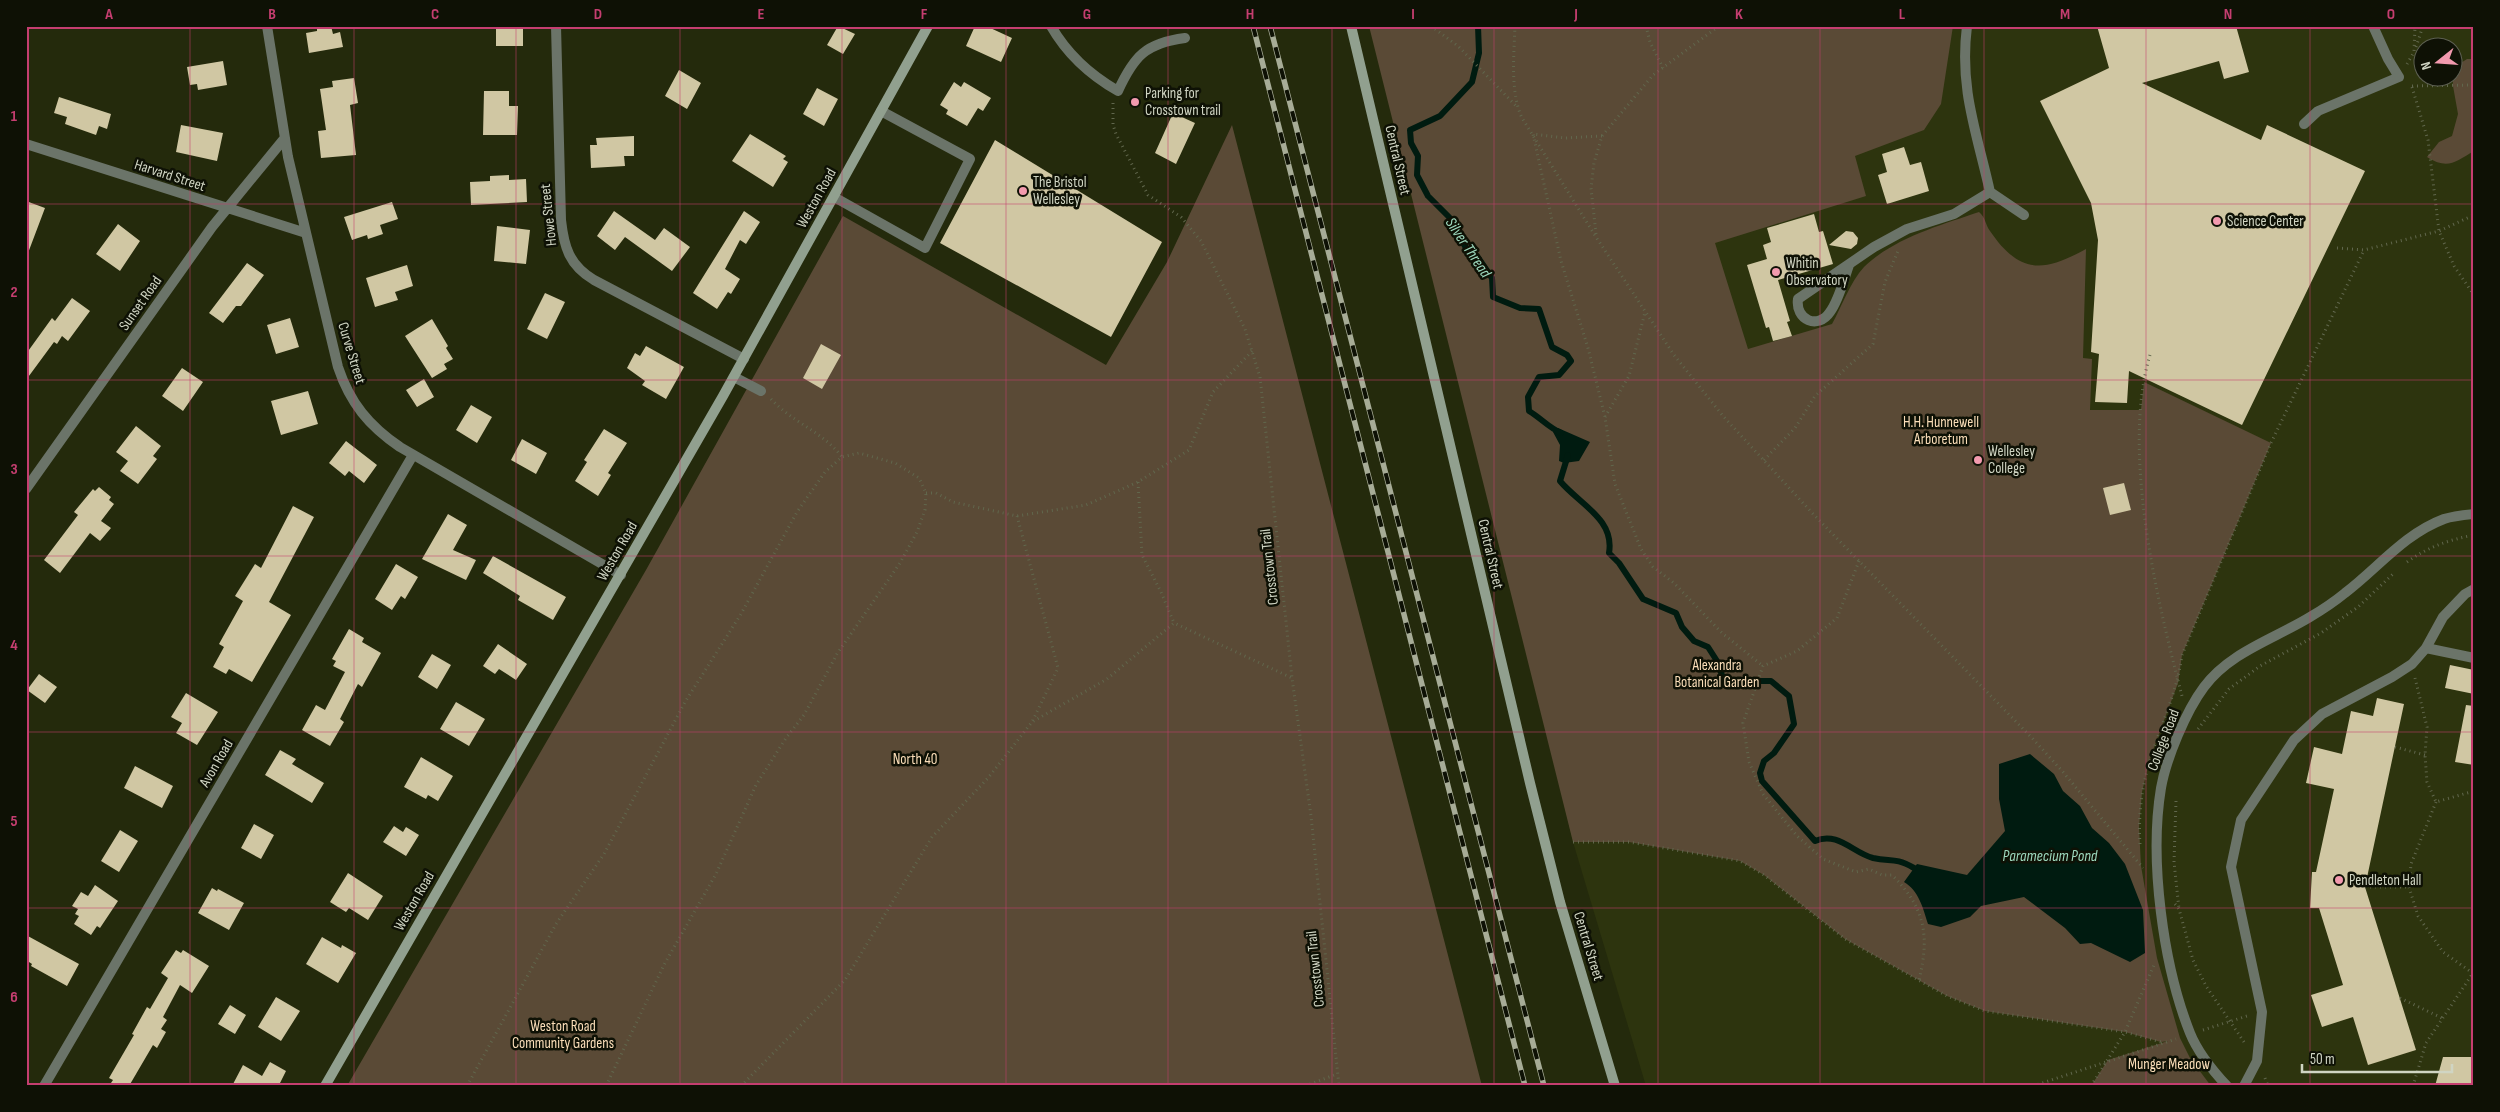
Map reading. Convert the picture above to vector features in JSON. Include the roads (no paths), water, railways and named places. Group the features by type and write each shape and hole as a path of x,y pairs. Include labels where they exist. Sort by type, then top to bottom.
{"main road":[{"name":"Weston Road","path":"324,1086 621,575 744,359 928,26"},
{"name":"Central Street","path":"1351,26 1560,902 1615,1086"}],"street":[{"name":"Curve Street","path":"267,26 284,138 306,233 338,367 345,388 356,407 372,426 413,455 621,575"},
{"name":"Howe Street","path":"556,26 561,220 563,236 570,259 579,270 594,280 744,359"},
{"path":"1051,26 1079,63 1101,81 1118,91 1128,70 1139,54 1160,42 1185,38"},
{"path":"1967,26 1965,78 1971,120 1990,192 2024,215"},
{"path":"2304,124 2318,111 2399,77 2388,59 2373,26"},
{"path":"834,196 925,248 970,160 881,111"},
{"name":"Sunset Road","path":"26,489 226,209 284,138"},
{"name":"Harvard Street","path":"26,144 306,233"},
{"path":"1849,265 1831,312 1815,322 1808,321 1801,316 1797,307 1798,300 1874,247 1907,229 1954,214 1990,192"},
{"path":"734,376 761,391"},
{"name":"Avon Road","path":"44,1086 413,455"},
{"name":"College Road","path":"2227,1086 2212,1070 2191,1034 2172,977 2165,936 2159,888 2156,835 2161,786 2178,733 2203,688 2220,670 2240,654 2311,617 2346,592 2409,537 2445,519 2474,514"},
{"path":"2244,1086 2257,1061 2262,1012 2231,867 2241,820 2294,740 2322,714 2392,677 2412,664 2426,648 2443,617 2465,594 2474,589"},
{"path":"2426,648 2474,658"}],"water":[{"path":"1558,428 1590,442 1579,461 1564,463 1559,461 1560,445 1553,432"},
{"name":"Paramecium Pond","path":"2030,754 2054,774 2063,791 2080,806 2092,828 2109,843 2125,864 2143,910 2145,953 2130,962 2091,943 2080,944 2065,928 2024,897 1981,906 1970,917 1941,927 1928,924 1917,895 1904,882 1917,864 1967,875 2005,831 1999,799 1999,764"}],"waterway":[{"name":"Silver Thread","path":"1478,26 1479,53 1472,82 1440,116 1410,130 1411,143 1418,156 1417,175 1428,196 1449,217 1466,248 1477,256 1492,278 1493,297 1520,308 1539,309 1552,347 1567,355 1571,361 1559,375 1539,377 1528,397 1529,411 1561,433"},
{"name":"Silver Thread","path":"1568,455 1560,481 1601,521 1607,531 1609,553 1619,563 1643,599 1676,613 1682,627 1694,641 1708,647 1717,661 1723,678 1735,686 1753,681 1771,681 1789,696 1794,724 1774,753 1764,761 1760,773 1762,781 1815,841 1831,839 1873,858 1897,861 1914,868"}],"railway":[{"path":"1253,26 1525,1086"},
{"path":"1270,26 1544,1086"}],"place":[{"name":"Parking for Crosstown trail","path":"1135,102"},
{"name":"The Bristol Wellesley","path":"1023,191"},
{"name":"Science Center","path":"2217,221"},
{"name":"Whitin Observatory","path":"1776,272"},
{"name":"Wellesley College","path":"1978,460"},
{"name":"Pendleton Hall","path":"2339,880"}],"park label":[{"name":"H.H. Hunnewell Arboretum","path":"1941,430"},
{"name":"Alexandra Botanical Garden","path":"1717,674"},
{"name":"North 40","path":"915,759"},
{"name":"Weston Road Community Gardens","path":"563,1034"},
{"name":"Munger Meadow","path":"2169,1064"}]}
